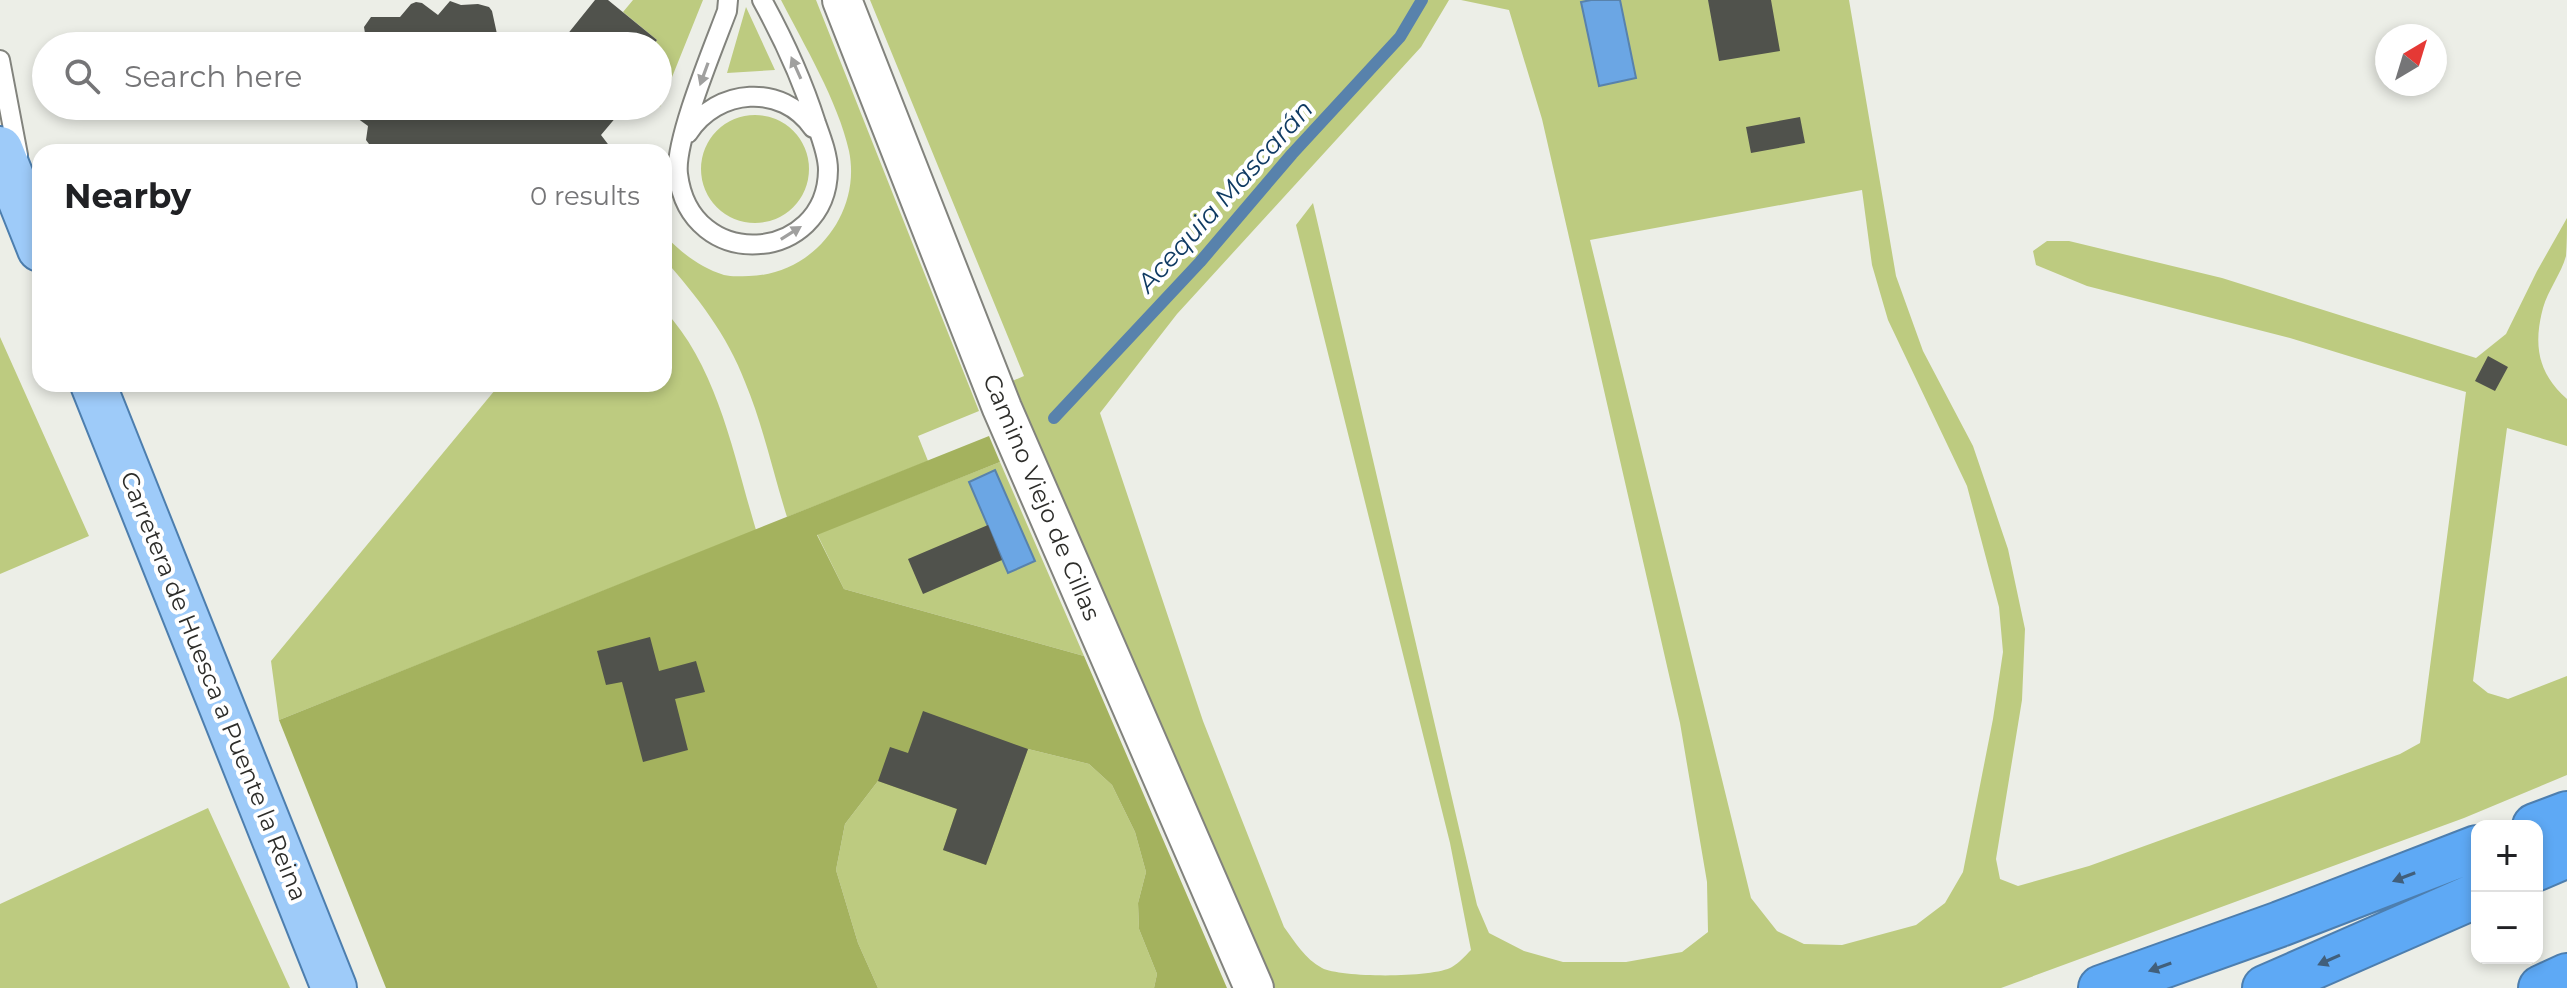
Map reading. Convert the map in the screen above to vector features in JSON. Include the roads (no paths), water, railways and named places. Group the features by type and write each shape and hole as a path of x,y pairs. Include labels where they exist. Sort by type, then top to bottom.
{"highway":[{"path":"2543,823 2567,814"},
{"path":"2101,988 2280,924 2471,850"},
{"path":"2543,865 2567,855"},
{"path":"2265,988 2471,898"},
{"path":"2541,988 2567,976"}],"main road":[{"path":"0,149 32,228"},
{"name":"Carretera de Huesca a Puente la Reina","path":"96,392 334,988"}],"street":[{"name":"Camino Viejo de Cillas","path":"842,0 1002,408 1254,988"}],"lane":[{"path":"728,0 727,11 682,142 677,172 684,200 700,225 725,241 754,246 783,240 807,223 823,199 828,169 822,140 801,79 762,0"},
{"path":"0,60 32,218"},
{"path":"682,142 698,118 722,102 751,95 780,100 805,116 822,140"}],"water":[{"path":"1620,0 1636,78 1599,86 1581,2"},
{"path":"995,470 1035,561 1008,573 969,482"}],"waterway":[{"name":"Acequia Mascarán","path":"1054,418 1200,262 1292,154 1400,37 1422,0"}]}
